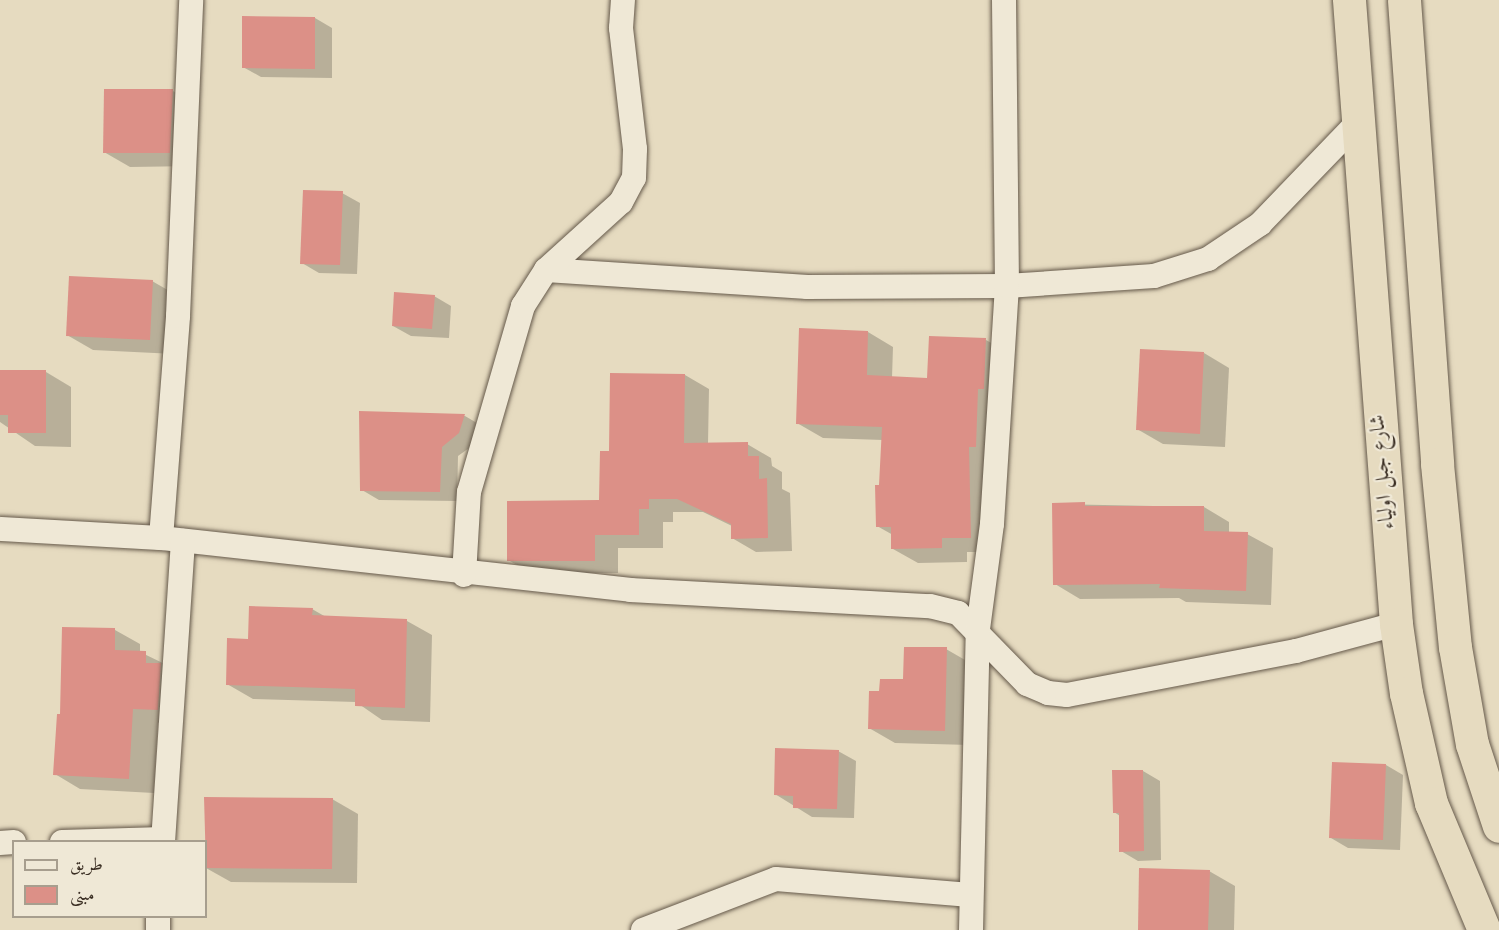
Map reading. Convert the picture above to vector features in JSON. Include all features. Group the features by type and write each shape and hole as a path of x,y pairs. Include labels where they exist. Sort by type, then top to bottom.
{"highway":[{"name":"شارع جبل اولياء","path":"1349,0 1396,624 1406,693 1431,803 1479,921"},
{"path":"1404,0 1437,464 1455,647 1472,744 1499,826"}],"street":[{"path":"163,840 178,316 191,0"},
{"path":"464,575 469,492 523,306 546,270 621,202 634,178 634,149 621,28 623,0"},
{"path":"971,930 970,895 978,629 992,524 1006,286 1004,0"},
{"path":"546,270 807,286 1006,286 1154,276 1208,259 1260,224 1358,122"},
{"path":"0,529 172,539 464,575 630,590 930,606 958,613 978,629 1027,684 1048,693 1067,695 1296,651 1396,624"},
{"path":"643,930 776,879 970,895"}],"building":[{"path":"242,16 315,17 315,69 242,68"},
{"path":"104,89 173,89 170,153 103,153"},
{"path":"303,190 343,191 340,265 300,264"},
{"path":"69,276 153,280 150,340 66,336"},
{"path":"394,292 435,295 432,329 392,326"},
{"path":"799,328 868,331 867,375 927,378 929,336 986,338 984,389 978,389 976,447 969,447 971,538 942,538 942,548 891,549 891,527 876,527 875,485 879,485 882,427 796,424"},
{"path":"1140,349 1204,352 1200,434 1136,430"},
{"path":"0,370 46,370 46,433 8,433 8,415 0,415"},
{"path":"610,373 685,374 684,443 748,442 748,456 759,456 759,479 767,478 768,538 731,539 731,524 677,499 649,499 649,509 639,509 639,535 595,535 595,561 507,561 507,501 599,500 600,451 609,451"},
{"path":"359,411 465,414 459,433 442,447 440,492 360,491"},
{"path":"1085,502 1085,506 1204,506 1204,531 1248,532 1246,591 1159,588 1160,584 1053,585 1052,503"},
{"path":"249,606 313,608 312,615 407,619 405,708 355,706 355,689 226,685 227,638 248,639"},
{"path":"62,627 115,628 115,650 146,651 146,663 161,663 158,710 133,709 129,779 53,775 57,714 60,714"},
{"path":"904,647 947,647 945,731 868,729 869,691 879,691 880,679 903,679"},
{"path":"775,748 839,750 837,809 793,808 793,796 774,795"},
{"path":"1332,762 1386,764 1383,840 1329,838"},
{"path":"1112,770 1143,770 1144,851 1119,852 1119,813 1113,813"},
{"path":"204,797 333,798 332,869 207,868"},
{"path":"1139,868 1210,870 1208,930 1138,930"}]}
